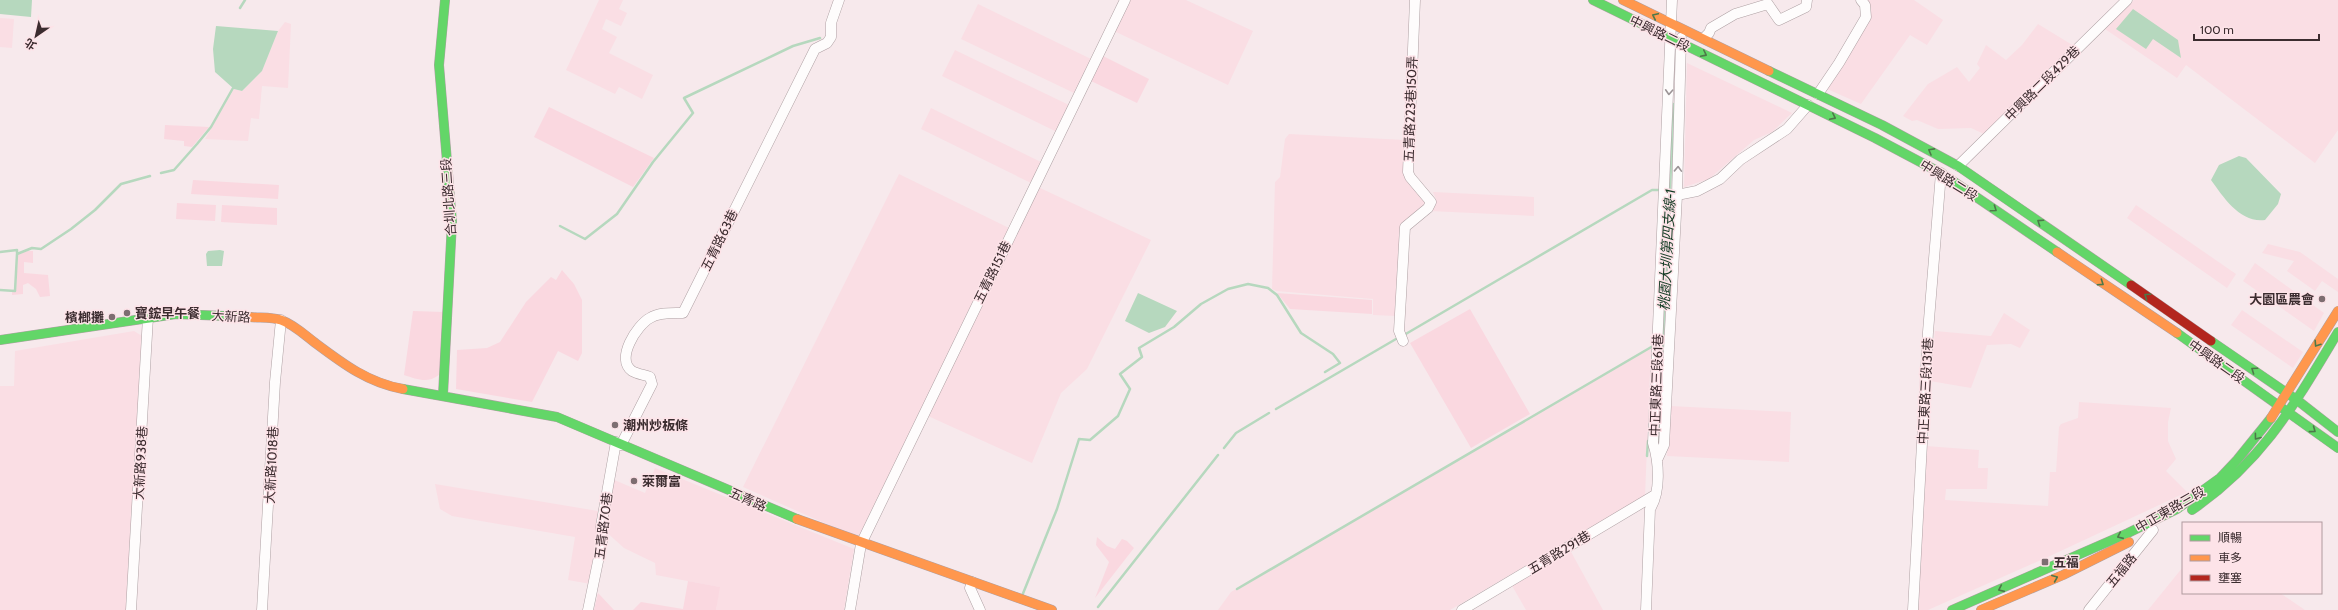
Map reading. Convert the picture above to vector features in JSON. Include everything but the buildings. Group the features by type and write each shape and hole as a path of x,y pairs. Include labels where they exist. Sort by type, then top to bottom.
{"street":[{"name":"合圳北路三段","path":"443,395 452,222 438,65 445,0"},
{"name":"五青路63巷","path":"618,444 652,384 650,376 632,371 628,366 626,354 631,339 638,327 650,317 664,313 683,313 815,48 827,43 831,37 831,23 839,0"},
{"name":"五青路151巷","path":"850,610 861,544 1125,0"},
{"name":"五青路223巷150弄","path":"1403,341 1399,332 1405,228 1428,208 1430,202 1410,177 1408,172 1415,0"},
{"name":"中興路二段","path":"1593,0 1876,138 1941,173 2194,345 2338,448"},
{"name":"中興路二段","path":"1623,0 1673,22 1882,125 1958,166 2297,400 2338,432"},
{"path":"1658,458 1664,445 1677,195 1681,43 1673,22 1672,0"},
{"path":"1704,38 1709,34 1711,28 1735,14 1768,4 1779,20 1806,7 1807,0"},
{"path":"1677,195 1697,191 1720,179 1740,160 1787,129 1818,94 1866,17 1865,5 1861,0"},
{"name":"中興路二段429巷","path":"1958,166 2127,0"},
{"name":"中正東路三段61巷","path":"1646,610 1650,509 1655,501 1658,458 1653,443 1673,22"},
{"path":"1941,173 1958,166"},
{"name":"中正東路三段131巷","path":"1913,610 1928,332 1941,173"},
{"name":"中正東路三段","path":"1952,610 2146,525 2195,498 2219,480 2240,458 2260,433 2338,311"},
{"name":"大新路","path":"0,340 176,314 216,314 281,320 300,331 345,366 362,376 391,387 443,395"},
{"name":"大新路938巷","path":"131,610 148,317"},
{"name":"大新路1018巷","path":"262,610 275,382 281,320"},
{"name":"中正東路三段","path":"1981,610 2063,575 2153,530 2214,496 2242,473 2264,448 2297,400 2338,332"},
{"path":"2194,345 2202,334"},
{"name":"五青路","path":"443,395 557,417 781,513 861,544 1042,608 1052,610"},
{"name":"五青路70巷","path":"588,610 602,542 601,526 618,444"},
{"name":"五青路291巷","path":"1462,610 1655,495"},
{"name":"五福路","path":"2089,610 2153,530"},
{"path":"972,582 970,588 980,610"}],"shaded area":[{"path":"0,0 32,0 31,17 0,14"},
{"path":"599,0 623,0 619,9 627,13 621,26 606,19 602,29 617,37 609,53 653,75 642,99 619,87 615,94 566,70"},
{"path":"1128,0 1186,0 1253,31 1228,85 1114,31"},
{"path":"1863,0 1914,0 1943,20 1927,45 1910,35 1861,104 1825,88 1869,17"},
{"path":"2134,0 2338,0 2338,130 2315,163 2186,65 2177,78 2105,29"},
{"path":"978,4 1091,59 1074,93 961,39"},
{"path":"2133,9 2178,40 2181,58 2153,39 2146,49 2116,29"},
{"path":"0,18 14,19 12,48 0,47"},
{"path":"285,22 291,24 288,88 262,86 259,119 251,118 248,141 205,139 234,89 242,91 262,71 278,31"},
{"path":"2038,24 2074,46 1984,134 1971,128 1938,129 1917,120 1912,121 1903,116 1928,84 1957,67 1969,82 1980,68 1977,64 1986,45 2006,60 2022,45"},
{"path":"216,26 278,31 262,71 242,91 234,89 215,72 213,49"},
{"path":"955,50 1069,105 1057,132 942,76"},
{"path":"1103,56 1149,79 1137,103 1091,81"},
{"path":"1687,63 1792,113 1772,132 1754,140 1709,179 1684,187"},
{"path":"549,107 654,158 633,187 534,137"},
{"path":"931,108 1041,162 1031,183 921,129"},
{"path":"165,125 209,127 192,147 184,146 184,141 164,139"},
{"path":"1289,134 1405,140 1404,175 1426,201 1424,206 1401,226 1396,316 1373,315 1373,299 1276,291 1272,289 1275,182 1280,177 1285,139"},
{"path":"2239,156 2246,158 2281,194 2278,204 2265,220 2248,218 2240,213 2227,201 2211,180 2219,165"},
{"path":"899,174 1009,228 858,538 743,487"},
{"path":"193,180 279,185 278,199 191,194"},
{"path":"1038,187 1151,240 1087,369 1061,393 1032,463 928,416"},
{"path":"1433,192 1534,197 1534,216 1430,211 1436,199"},
{"path":"177,203 216,205 215,221 176,219"},
{"path":"222,205 277,208 277,225 221,222"},
{"path":"2136,205 2236,274 2227,288 2127,218"},
{"path":"2268,244 2300,252 2338,279 2338,292 2322,281 2315,291 2287,271 2294,261 2262,253"},
{"path":"33,251 33,263 24,262 24,273 48,275 50,296 40,297 36,289 28,283 23,285 23,294 12,295 12,291 16,291 18,254"},
{"path":"208,251 224,251 222,266 207,266 206,254"},
{"path":"2255,263 2324,313 2314,331 2243,281"},
{"path":"562,270 574,284 582,300 582,353 578,361 558,351 532,402 456,389 457,350 487,348 500,342 526,302 551,277 556,280"},
{"path":"1138,293 1177,311 1165,327 1149,333 1125,321"},
{"path":"1277,293 1372,300 1372,314 1290,309"},
{"path":"1470,309 1530,414 1471,448 1410,343"},
{"path":"2242,310 2303,352 2293,368 2231,325"},
{"path":"413,311 444,312 439,375 435,378 422,380 404,375"},
{"path":"2004,313 2030,330 2020,348 2011,344 1987,345 1971,388 1930,381 1935,331 1991,336"},
{"path":"134,331 142,336 126,610 0,610 0,386 14,386 15,351"},
{"path":"1651,347 1645,496 1450,610 1218,610 1231,592"},
{"path":"2079,402 2171,408 2168,422 2168,441 2176,459 2166,471 2187,492 2050,556 1928,610 1916,610 1926,446 1979,450 1978,468 1988,468 1987,489 1946,489 1945,500 2048,506 2050,472 2056,472 2059,427 2061,424 2078,418"},
{"path":"1670,406 1791,412 1789,462 1667,456"},
{"path":"655,468 854,549 844,610 716,610 719,587 656,575 655,563 624,548 604,530 612,479 645,493"},
{"path":"435,484 598,511 596,531 598,544 591,584 568,580 575,537 452,516 440,509"},
{"path":"1097,537 1107,546 1115,549 1122,539 1127,541 1134,548 1095,598 1109,562 1096,545"},
{"path":"1570,550 1603,610 1526,610 1511,584"},
{"path":"2182,568 2182,594 2281,594 2305,610 2148,610"},
{"path":"688,581 720,587 716,610 633,610 641,602 683,609"},
{"path":"598,593 614,610 594,610"}],"waterway":[{"path":"240,8 245,0"},
{"path":"560,226 585,239 617,214 653,162 693,113 684,98 793,46 820,38"},
{"path":"161,173 174,170 197,144 211,127 233,88"},
{"name":"桃園大圳第四支線-1","path":"1658,441 1674,104"},
{"path":"0,290 15,291 17,254 32,248 41,249 71,229 95,210 121,184 150,176"},
{"path":"1404,335 1652,190 1660,190"},
{"path":"0,252 17,250 17,253"},
{"path":"1022,596 1057,509 1079,439 1090,440 1118,416 1130,389 1120,374 1142,357 1139,348 1174,327 1201,304 1228,289 1248,284 1268,288 1277,295 1301,333 1333,354 1340,363 1325,372"},
{"path":"1276,409 1396,339"},
{"path":"1237,589 1653,346"},
{"path":"1224,448 1236,433 1269,413"},
{"path":"1647,456 1648,441"},
{"path":"1098,607 1218,455"}],"traffic: fast":[{"path":"443,395 452,222 439,65 445,0"},
{"path":"1593,0 1875,138 1941,173 2057,252"},
{"path":"1769,71 1882,125 1958,166 2131,285"},
{"path":"0,340 176,314 250,317"},
{"path":"2192,510 2217,491 2239,471 2276,430 2307,384 2338,332"},
{"path":"2177,333 2338,448"},
{"path":"2211,341 2297,400 2338,432"},
{"path":"403,389 557,417 797,519"},
{"path":"1952,610 2128,533 2177,509 2220,478 2237,460 2271,418"}],"traffic: slow":[{"path":"1623,0 1769,71"},
{"path":"2057,252 2177,333"},
{"path":"2271,418 2338,311"},
{"path":"250,317 274,318 281,320 294,327 356,371 378,382 403,389"},
{"path":"797,519 1052,610"},
{"path":"1981,610 2063,575 2129,542"}],"traffic: jam":[{"path":"2131,285 2211,341"}],"place":[{"name":"大園區農會","path":"2322,299"},
{"name":"寶鋐早午餐","path":"127,313"},
{"name":"檳榔攤","path":"112,317"},
{"name":"潮州炒板條","path":"615,425"},
{"name":"萊爾富","path":"634,481"},
{"name":"五福","path":"2045,562"}]}
